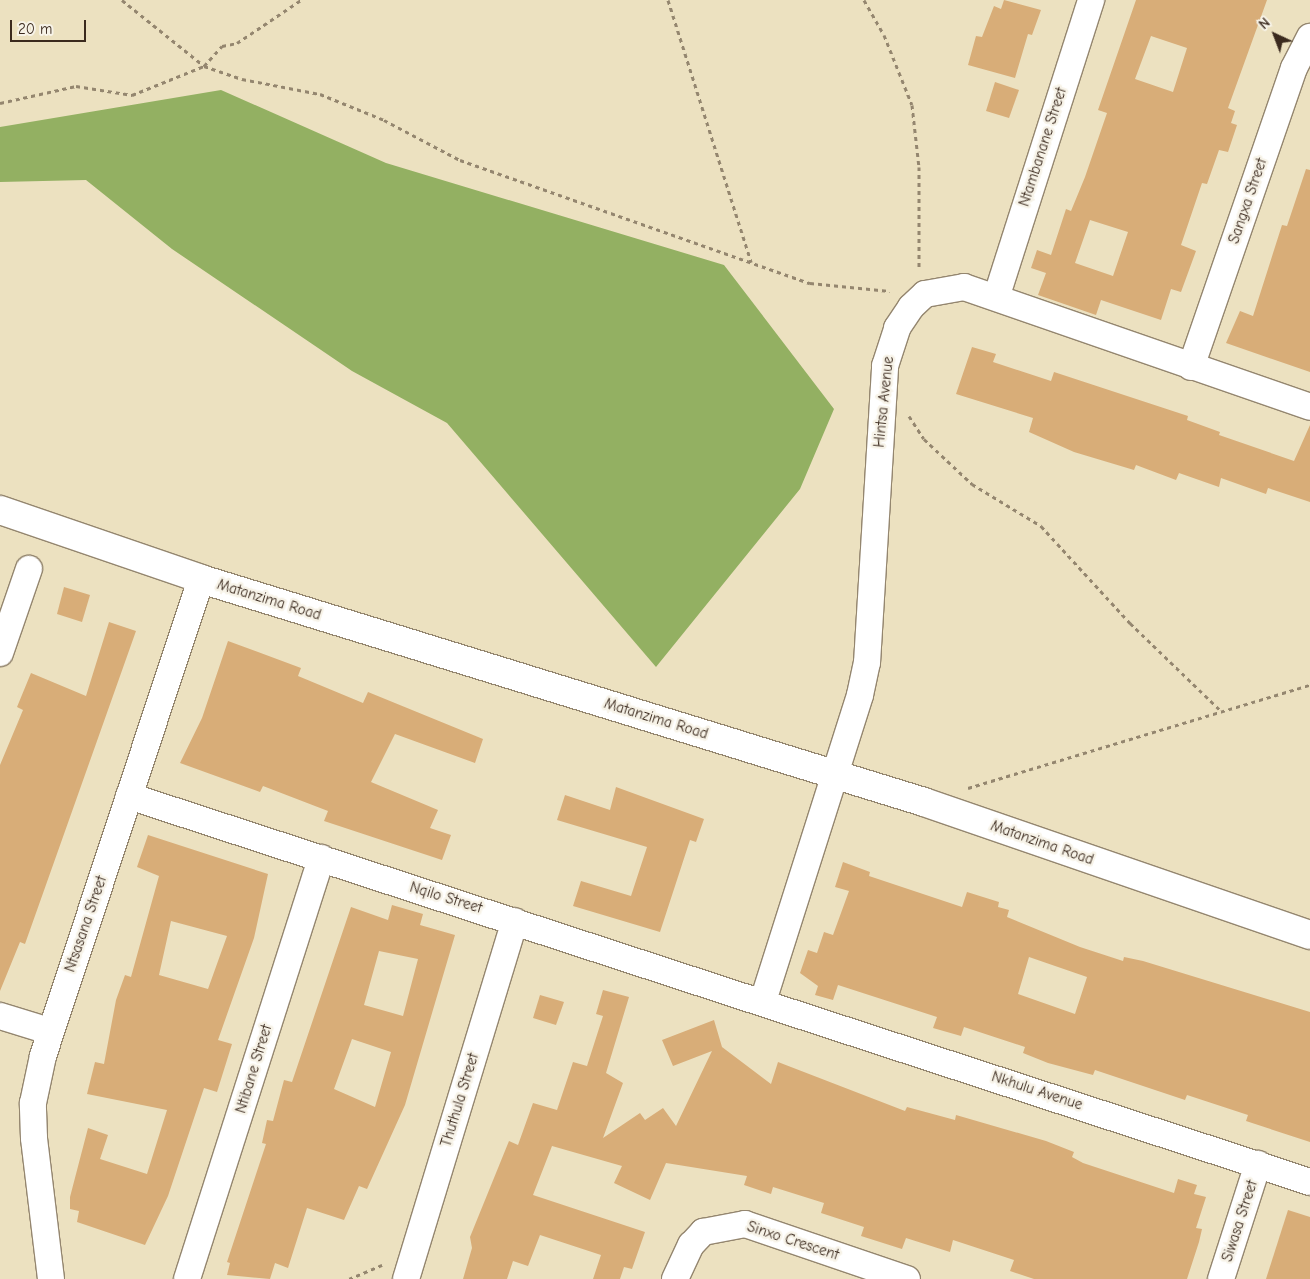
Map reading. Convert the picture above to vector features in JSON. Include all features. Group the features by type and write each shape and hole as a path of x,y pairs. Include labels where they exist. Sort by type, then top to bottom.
{"street":[{"name":"Ntambanane Street","path":"997,295 1091,0"},
{"name":"Sangxa Street","path":"1191,367 1294,68 1310,37"},
{"path":"925,294 964,287 997,295 1191,367 1310,407"},
{"name":"Hintsa Avenue","path":"763,1001 837,774 867,663 884,378 902,316 925,294"},
{"name":"Matanzima Road","path":"0,510 201,579 924,802 1310,936"},
{"path":"0,653 29,569"},
{"name":"Ntsasana Street","path":"51,1279 34,1138 33,1103 49,1031 201,579"},
{"name":"Nqilo Street","path":"129,796 763,1001"},
{"name":"Ntibane Street","path":"187,1279 321,858"},
{"name":"Thuthula Street","path":"406,1279 515,921"},
{"name":"Nkhulu Avenue","path":"763,1001 1310,1182"},
{"path":"0,1016 49,1031"},
{"name":"Siwasa Street","path":"1221,1279 1258,1164"},
{"name":"Sinxo Crescent","path":"675,1279 690,1245 703,1232 746,1224 907,1279"}],"path":[{"path":"122,0 204,66 242,79 320,94 384,120 460,160 810,283 925,294 919,265 919,167 912,105 864,0"},
{"path":"0,103 76,86 132,94 204,66 222,46 237,42 302,0"},
{"path":"668,0 751,262"},
{"path":"884,378 924,439 972,484 1041,526 1130,623 1221,711"},
{"path":"924,802 1310,685"}],"green space":[{"path":"221,90 386,163 724,265 834,409 800,489 656,667 447,423 352,371 172,249 86,180 0,182 0,127"}],"building":[{"path":"1004,0 1041,10 1032,35 1028,34 1015,78 968,65 976,36 982,37 994,6 1001,9"},
{"path":"1136,0 1267,0 1228,108 1235,111 1231,123 1237,125 1228,152 1219,150 1207,184 1202,183 1181,245 1196,251 1181,292 1171,289 1161,320 1101,300 1096,315 1038,295 1046,273 1031,268 1037,250 1051,255 1066,209 1071,211 1107,113 1098,110","holes":["1151,36 1187,48 1173,92 1135,79","1090,220 1128,232 1113,276 1075,263"]},
{"path":"995,82 1019,90 1009,118 986,111"},
{"path":"1306,169 1310,170 1310,372 1226,343 1240,311 1253,316 1282,225 1287,226"},
{"path":"972,347 996,354 993,362 1051,381 1054,372 1188,416 1187,420 1220,432 1219,435 1294,461 1310,425 1310,502 1268,488 1266,494 1221,478 1219,487 1179,473 1176,480 1136,465 1134,470 1074,452 1029,432 1033,418 956,394"},
{"path":"64,587 90,595 82,622 57,614"},
{"path":"109,622 136,631 25,944 20,942 0,991 0,765 23,710 17,707 31,673 86,696"},
{"path":"228,641 301,668 298,676 363,703 368,692 483,739 475,763 395,734 371,782 438,810 430,828 451,835 442,860 324,821 328,811 263,786 260,792 180,763 202,718"},
{"path":"616,787 704,819 696,842 690,840 660,932 573,906 581,881 631,896 647,847 557,820 565,795 610,810"},
{"path":"148,835 268,874 254,938 218,1040 232,1044 217,1092 204,1088 168,1196 145,1245 77,1222 79,1211 70,1209 70,1197 88,1128 108,1135 100,1159 147,1174 167,1110 87,1094 95,1062 104,1064 116,1000 125,975 131,977 159,876 137,867","holes":["171,921 227,936 208,989 159,975"]},
{"path":"843,862 870,872 869,876 962,907 967,892 999,902 998,907 1009,910 1007,917 1080,947 1123,961 1124,957 1143,961 1310,1012 1310,1142 1246,1121 1248,1115 1187,1095 1185,1100 1095,1070 1093,1075 1048,1063 1023,1053 1025,1047 964,1027 961,1036 933,1028 937,1017 838,985 833,1000 815,995 818,986 800,973 808,950 817,953 824,932 833,935 849,891 835,887","holes":["1029,957 1087,977 1075,1014 1018,994"]},
{"path":"392,905 423,914 420,925 455,935 405,1105 367,1189 359,1186 344,1220 307,1208 288,1268 275,1263 270,1279 227,1275 230,1263 227,1262 266,1144 262,1143 267,1120 273,1121 284,1080 292,1082 351,907 388,920","holes":["379,951 418,959 403,1016 364,1005","352,1039 391,1052 375,1107 334,1089"]},
{"path":"603,990 629,997 606,1073 623,1083 603,1138 640,1113 645,1120 663,1108 676,1126 712,1051 673,1066 662,1040 714,1020 722,1047 771,1084 778,1062 905,1111 907,1107 955,1120 956,1115 1046,1141 1074,1152 1072,1157 1083,1163 1174,1193 1178,1179 1197,1185 1194,1194 1206,1197 1196,1228 1202,1229 1199,1242 1187,1279 1034,1279 1010,1271 1014,1260 953,1240 950,1252 906,1238 902,1249 861,1236 864,1227 821,1213 824,1203 773,1187 771,1194 744,1185 747,1176 666,1163 650,1200 614,1183 622,1166 552,1146 533,1195 645,1232 632,1269 624,1267 620,1279 593,1279 601,1255 540,1235 528,1266 513,1261 507,1279 463,1279 472,1248 470,1237 509,1141 518,1145 533,1103 557,1110 573,1062 587,1066 603,1016 596,1014"},
{"path":"540,995 564,1002 556,1025 533,1018"},
{"path":"1288,1210 1310,1217 1310,1279 1266,1279"}]}
